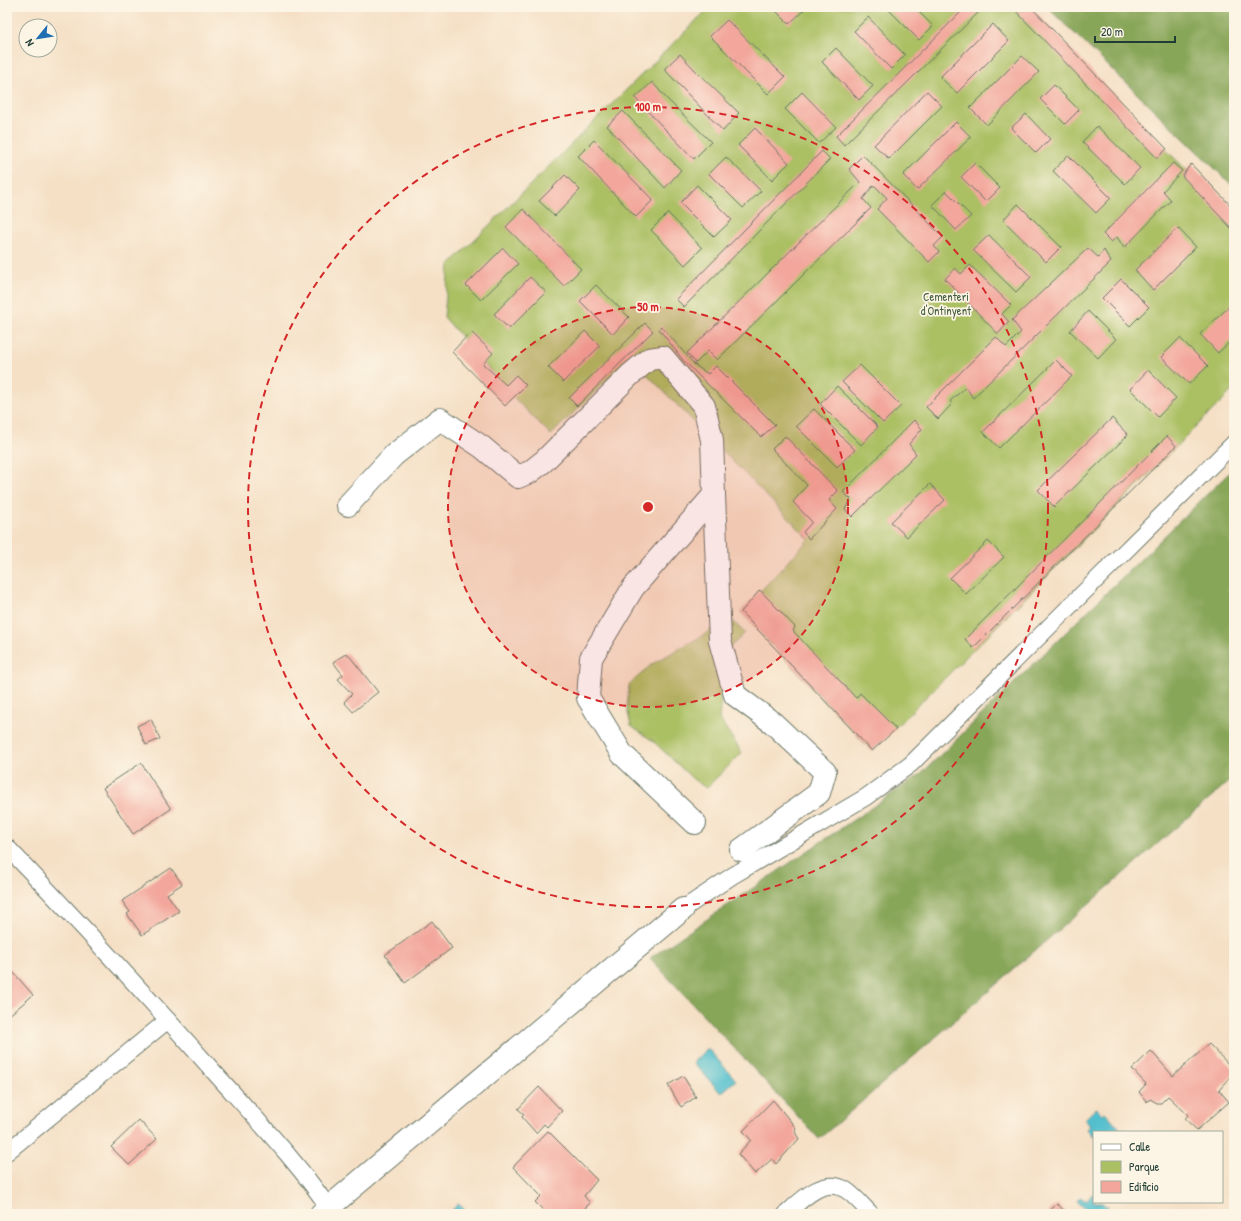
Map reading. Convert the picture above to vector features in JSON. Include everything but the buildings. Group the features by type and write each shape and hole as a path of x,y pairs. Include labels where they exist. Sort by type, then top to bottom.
{"street":[{"path":"348,505 394,455 440,419 482,447 518,477 530,472 544,461 630,375 649,359 663,357 704,406 712,440 720,641 736,695 773,723 825,772 819,793 741,850"},
{"path":"694,823 622,754 588,698 592,658 633,588 714,495"},
{"path":"327,1212 683,909"}],"lane":[{"path":"683,909 732,876 866,796 911,764 1234,443"},
{"path":"7,847 168,1020 298,1168 327,1212"},
{"path":"7,1152 168,1020"},
{"path":"786,1214 803,1198 818,1189 832,1185 845,1190 871,1214"}],"green space":[{"name":"Cementeri d'Ontinyent","path":"710,7 1019,7 1234,216 1234,389 872,751 741,612 809,539 630,357 551,435 517,401 444,317 449,265"},
{"path":"1047,7 1234,7 1234,187"},
{"path":"1234,468 1234,777 819,1139 650,958 921,774"},
{"path":"727,616 745,633 726,651 719,718 742,753 706,788 693,779 653,741 631,726 627,708 629,685 652,664 707,633"}],"water":[{"path":"708,1049 736,1080 721,1093 693,1062"},
{"path":"1096,1108 1102,1114 1105,1112 1122,1131 1093,1131 1093,1136 1087,1129 1090,1126 1085,1119"},
{"path":"1092,1194 1093,1203 1102,1203 1114,1214 1091,1214 1077,1201 1080,1197 1086,1201"},
{"path":"458,1204 470,1214 449,1214"}]}
